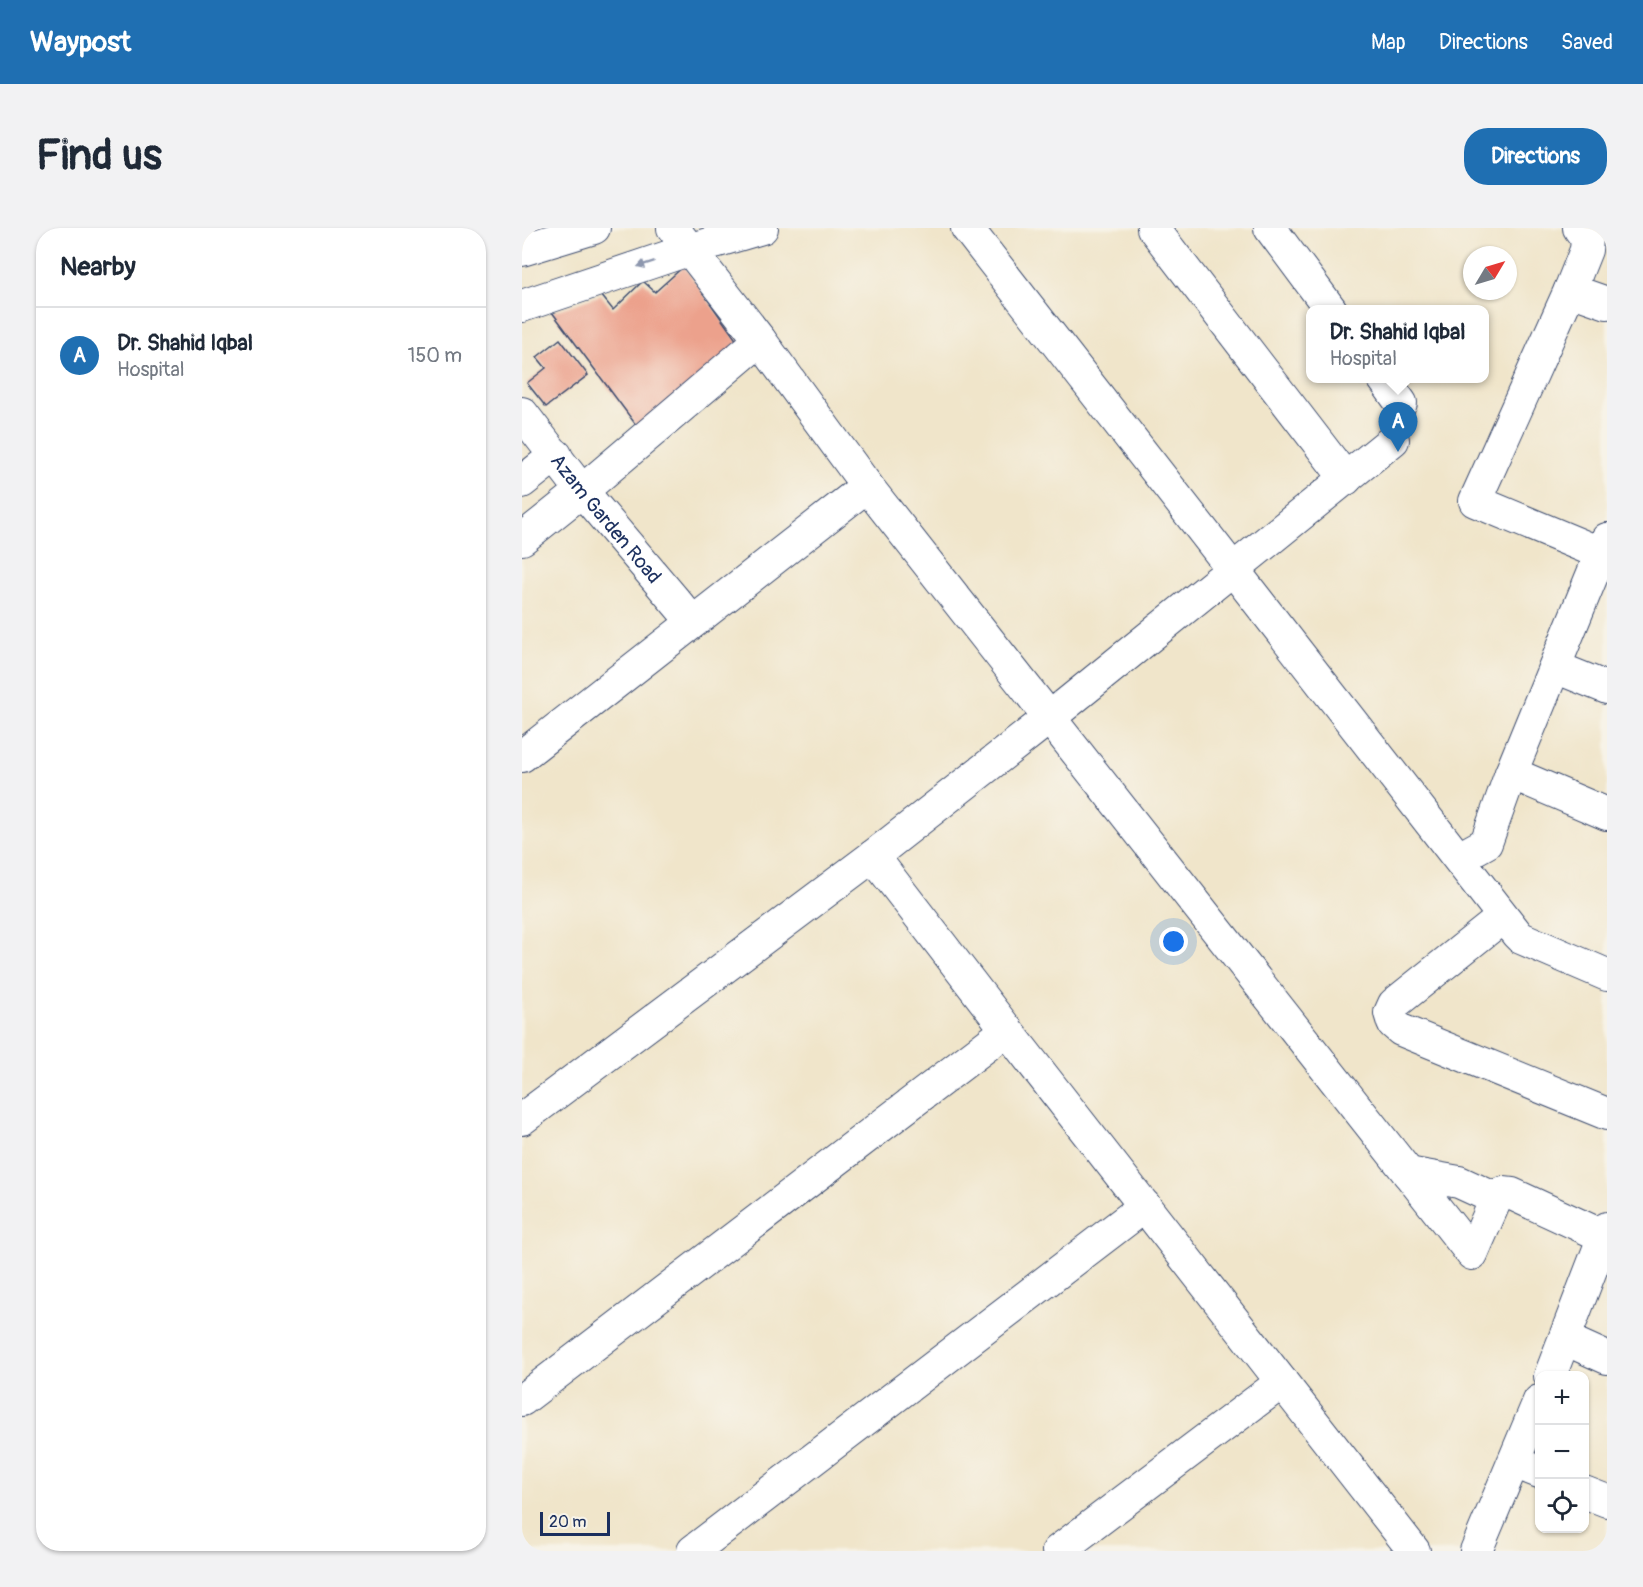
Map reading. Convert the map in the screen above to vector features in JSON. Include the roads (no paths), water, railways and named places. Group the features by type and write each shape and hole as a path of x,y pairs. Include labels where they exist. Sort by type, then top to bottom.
{"street":[{"path":"522,250 594,228"},
{"path":"522,306 682,239 762,228"},
{"path":"967,228 1503,917 1521,938 1571,962 1607,975"},
{"path":"1153,228 1346,479"},
{"path":"1459,858 1486,843 1511,773 1605,550 1474,501 1586,250 1587,239 1580,228"},
{"path":"1283,233 1328,305"},
{"path":"682,239 760,340 867,486 1472,1254 1496,1199 1503,1192 1605,1232 1552,1371"},
{"path":"1570,290 1607,303"},
{"path":"522,538 582,491 760,340"},
{"name":"Azam Garden Road","path":"522,413 582,491 692,621"},
{"path":"524,1113 873,856 1049,718 1393,440"},
{"path":"522,482 556,455"},
{"path":"522,756 867,486"},
{"path":"1555,667 1607,688"},
{"path":"1511,773 1607,814"},
{"path":"873,856 1414,1551"},
{"path":"1503,917 1394,1004 1390,1013 1393,1023 1401,1030 1607,1114"},
{"path":"522,1400 1007,1030"},
{"path":"1408,1173 1459,1182 1496,1199"},
{"path":"693,1551 1144,1206"},
{"path":"1565,1339 1607,1358"},
{"path":"1058,1551 1282,1382"},
{"path":"1476,1551 1527,1467 1535,1423"},
{"path":"1589,1494 1607,1501"}],"place":[{"name":"Dr. Shahid Iqbal","path":"1398,452"}]}
